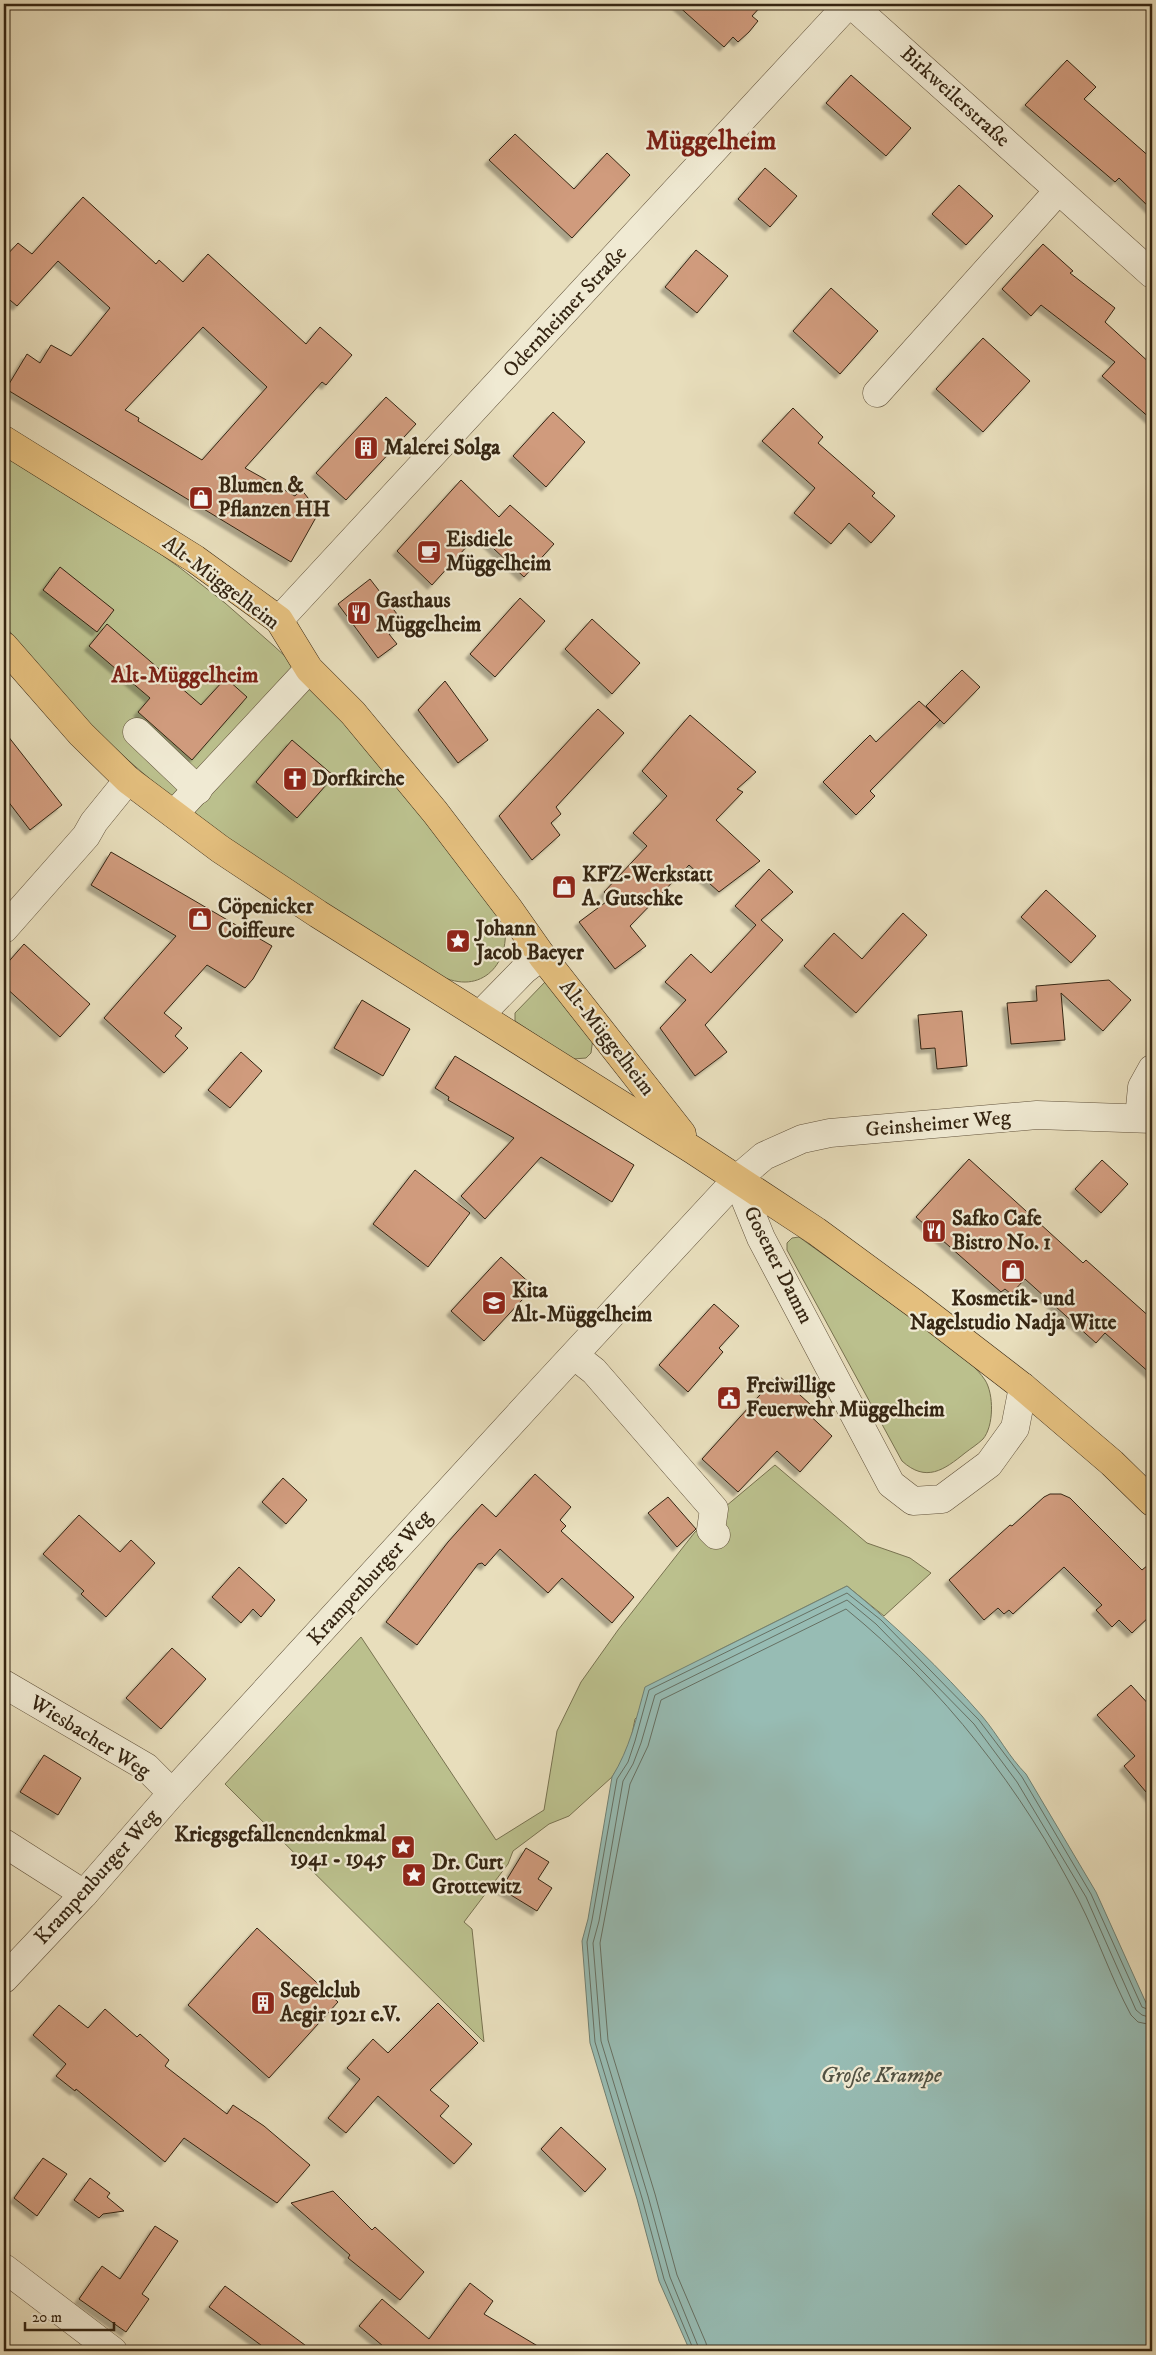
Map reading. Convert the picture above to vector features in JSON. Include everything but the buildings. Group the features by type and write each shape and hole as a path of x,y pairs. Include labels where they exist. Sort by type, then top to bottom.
{"main road":[{"name":"Alt-Müggelheim","path":"4,440 195,559 279,620 309,668 353,713 400,769 510,908 542,956 693,1150"},
{"name":"Alt-Müggelheim","path":"4,646 81,734 128,780 220,849 318,914 737,1179"},
{"name":"Gosener Damm","path":"737,1179 816,1230 1023,1387 1112,1463 1152,1502"}],"street":[{"name":"Birkweilerstraße","path":"851,4 1152,274"},
{"name":"Odernheimer Straße","path":"279,620 843,10 851,4"},
{"path":"877,393 1058,190"},
{"path":"174,814 309,668"},
{"path":"137,732 198,790"},
{"path":"4,929 86,836 94,822 128,780"},
{"path":"480,1015 524,970 542,956"},
{"path":"1146,1118 1142,1087 1152,1069"},
{"name":"Geinsheimer Weg","path":"737,1179 764,1156 802,1139 830,1133 1036,1115 1146,1118"},
{"name":"Krampenburger Weg","path":"4,1979 84,1894 172,1794 547,1384 575,1356 601,1324 737,1179"},
{"name":"Gosener Damm","path":"737,1179 761,1238 891,1484 913,1501 942,1499 989,1464 1015,1428 1023,1387"},
{"path":"575,1356 594,1371 714,1509 710,1534"},
{"name":"Wiesbacher Weg","path":"4,1684 146,1768 172,1794"},
{"path":"4,1843 84,1894"},
{"path":"4,2268 113,2351"}],"green space":[{"path":"4,456 146,544 179,567 225,603 317,686 503,918 504,947 500,959 493,970 483,977 472,981 458,982 443,977 328,906 187,811 85,723 58,694 4,624"},
{"path":"545,982 593,1038 591,1053 586,1058 573,1059 515,1021 515,1013"},
{"path":"799,1237 953,1348 985,1380 990,1393 992,1410 987,1433 981,1441 950,1465 935,1472 927,1473 911,1468 902,1461 787,1250 787,1243 792,1238"},
{"path":"775,1465 867,1543 910,1558 931,1573 884,1616 847,1586 717,1651 642,1699 639,1715 635,1719 631,1739 623,1760 612,1777 569,1816 549,1824 513,1851 508,1864 464,1922 472,1929 484,2042 225,1784 361,1637 496,1840 544,1810 557,1731 581,1682 618,1630 695,1532"}],"water":[{"name":"Große Krampe","path":"847,1586 883,1616 934,1664 982,1716 1026,1774 1096,1892 1147,2005 1152,2007 1152,2351 690,2351 659,2281 637,2199 590,2043 582,1941 588,1919 612,1777 628,1744 645,1687"}],"place":[{"name":"Malerei Solga","path":"366,448"},
{"name":"Blumen & Pflanzen HH","path":"201,498"},
{"name":"Eisdiele Müggelheim","path":"429,552"},
{"name":"Gasthaus Müggelheim","path":"359,613"},
{"name":"Dorfkirche","path":"295,779"},
{"name":"KFZ-Werkstatt A. Gutschke","path":"564,887"},
{"name":"Cöpenicker Coiffeure","path":"200,919"},
{"name":"Johann Jacob Baeyer","path":"458,941"},
{"name":"Safko Cafe Bistro No. 1","path":"934,1231"},
{"name":"Kosmetik- und Nagelstudio Nadja Witte","path":"1013,1271"},
{"name":"Kita Alt-Müggelheim","path":"494,1303"},
{"name":"Freiwillige Feuerwehr Müggelheim","path":"729,1398"},
{"name":"Kriegsgefallenendenkmal 1941 - 1945","path":"403,1847"},
{"name":"Dr. Curt Grottewitz","path":"414,1875"},
{"name":"Segelclub Aegir 1921 e.V.","path":"263,2003"}],"district":[{"name":"Müggelheim","path":"711,141"},
{"name":"Alt-Müggelheim","path":"185,675"}]}
